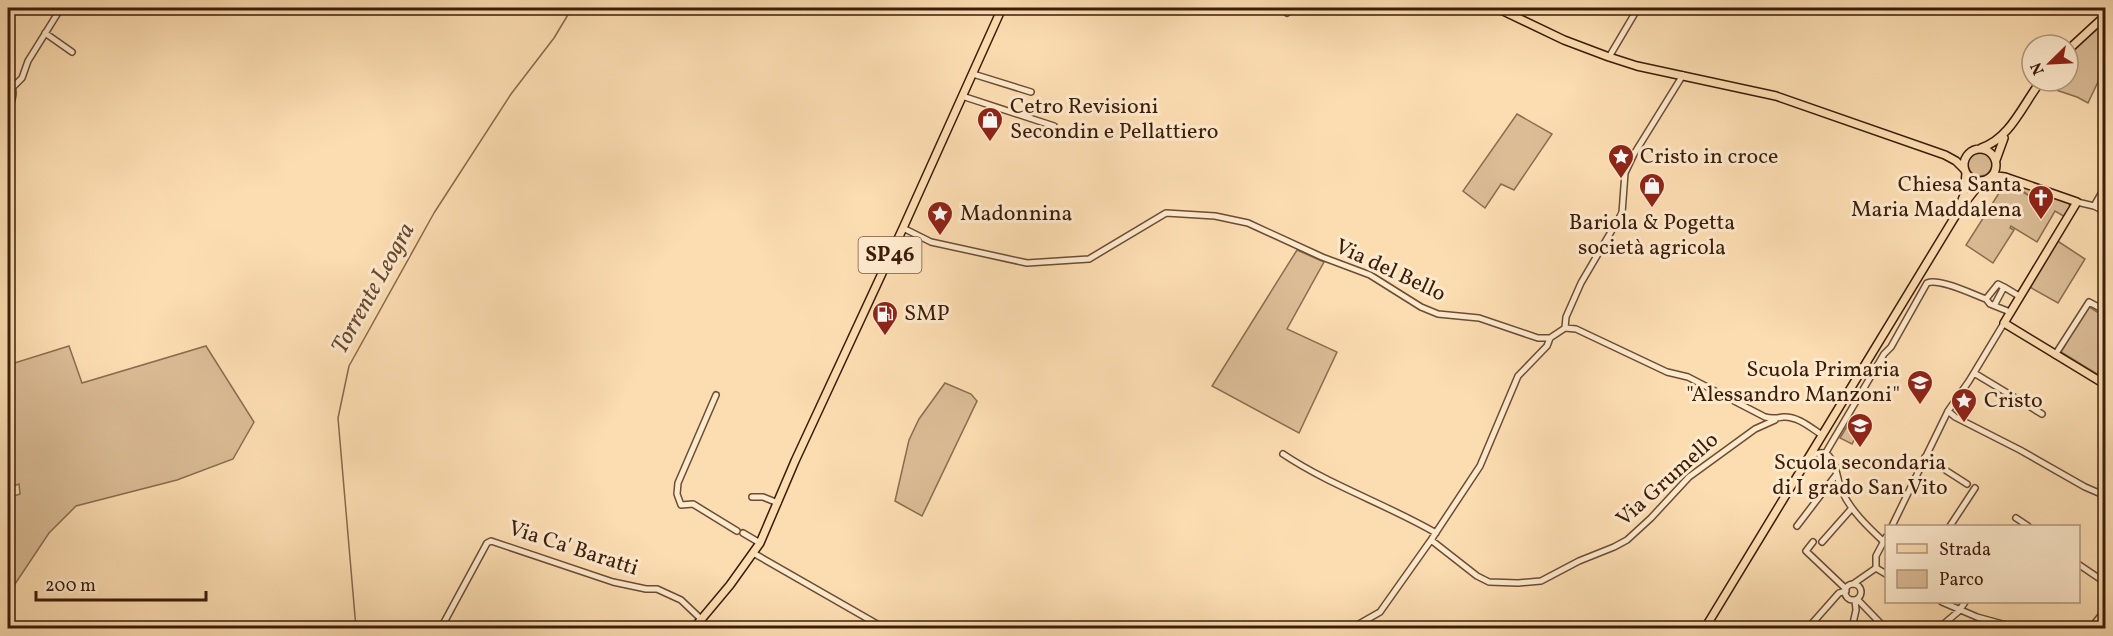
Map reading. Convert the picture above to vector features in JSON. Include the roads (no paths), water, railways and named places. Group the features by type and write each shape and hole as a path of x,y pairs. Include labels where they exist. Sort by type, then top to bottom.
{"main road":[{"name":"SP46","path":"694,628 755,554 800,450 1002,8"},
{"path":"1497,8 1564,40 1609,57 1637,66 1776,96 1945,155 1956,161 1973,180 1986,180 2001,176 2077,202 2004,323 2102,383"},
{"path":"2080,39 2106,15"},
{"path":"1945,155 1967,154 1996,142 2006,133 2033,93"},
{"path":"1705,628 1959,210 1996,169 1996,162 2006,133"},
{"path":"1981,148 1991,152 1996,162 2016,181"},
{"path":"1959,210 1964,195 1964,161 1967,154"}],"street":[{"path":"13,87 22,78 28,61 61,8"},
{"path":"1609,57 1638,8"},
{"path":"45,33 72,51"},
{"path":"973,74 1031,92"},
{"path":"1565,328 1566,317 1581,283 1622,213 1625,173 1634,154 1683,75"},
{"path":"8,78 13,87 14,96 8,111"},
{"path":"963,96 1054,126"},
{"path":"2094,206 2106,185"},
{"path":"2077,202 2106,212"},
{"name":"Via del Bello","path":"903,228 932,242 1027,263 1089,259 1166,213 1215,216 1248,223 1322,257 1370,275 1421,307 1438,314 1479,318 1538,338 1550,338"},
{"path":"1825,454 1884,354 1891,347 1927,283 1931,281 1940,283 1986,299 2010,312"},
{"path":"1986,299 1998,284 2019,296"},
{"path":"1995,304 2004,287"},
{"path":"2055,355 2089,302 2106,311"},
{"path":"1892,525 1948,411 2004,323"},
{"path":"1352,628 1380,612 1436,533 1479,466 1518,376 1547,346 1550,338 1565,328 1587,334 1667,372 1688,377 1765,417 1776,420 1783,417 1797,419 1822,435"},
{"path":"2102,383 2106,370"},
{"path":"1974,373 2042,414"},
{"path":"716,395 678,483 681,505 693,504 760,543"},
{"path":"1948,411 2085,488 2106,496"},
{"name":"Via Grumello","path":"1431,540 1477,576 1489,582 1541,581 1627,540 1689,477 1755,429 1776,420"},
{"path":"1808,628 1842,591 1846,592 1876,567 1876,556 1885,539 1852,508 1842,492 1834,464 1828,456 1822,453 1811,455"},
{"path":"1283,454 1312,473 1405,515 1436,533"},
{"path":"1925,457 1967,484"},
{"path":"1797,526 1836,475"},
{"path":"1951,525 1975,489"},
{"path":"752,497 763,497 778,502"},
{"path":"1822,542 1852,508"},
{"path":"2016,525 2018,519 2027,525"},
{"name":"Via Ca' Baratti","path":"441,628 487,543 491,541 613,582 657,590 681,600 701,619"},
{"path":"1813,542 1806,551 1846,592 1886,628"},
{"path":"755,554 884,628"},
{"path":"2080,565 2106,583"},
{"path":"1876,567 1885,573"},
{"path":"1852,628 1856,599 1869,574"},
{"path":"1853,584 1858,586 1861,593"},
{"path":"1944,603 1959,611 1997,624 2017,628"},
{"path":"1939,628 1959,611 1964,603"},
{"path":"2091,628 2106,609"},
{"path":"1991,628 1997,624"}],"waterway":[{"name":"Torrente Leogra","path":"356,628 338,418 349,366 434,213 511,94 554,38 572,8"}],"place":[{"name":"Cetro Revisioni Secondin e Pellattiero","path":"990,143"},
{"name":"Cristo in croce","path":"1621,180"},
{"name":"Bariola & Pogetta società agricola","path":"1652,209"},
{"name":"Chiesa Santa Maria Maddalena","path":"2041,221"},
{"name":"Madonnina","path":"940,237"},
{"name":"SMP","path":"885,337"},
{"name":"Scuola Primaria \"Alessandro Manzoni\"","path":"1920,406"},
{"name":"Cristo","path":"1964,424"},
{"name":"Scuola secondaria di I grado San Vito","path":"1860,449"}]}
